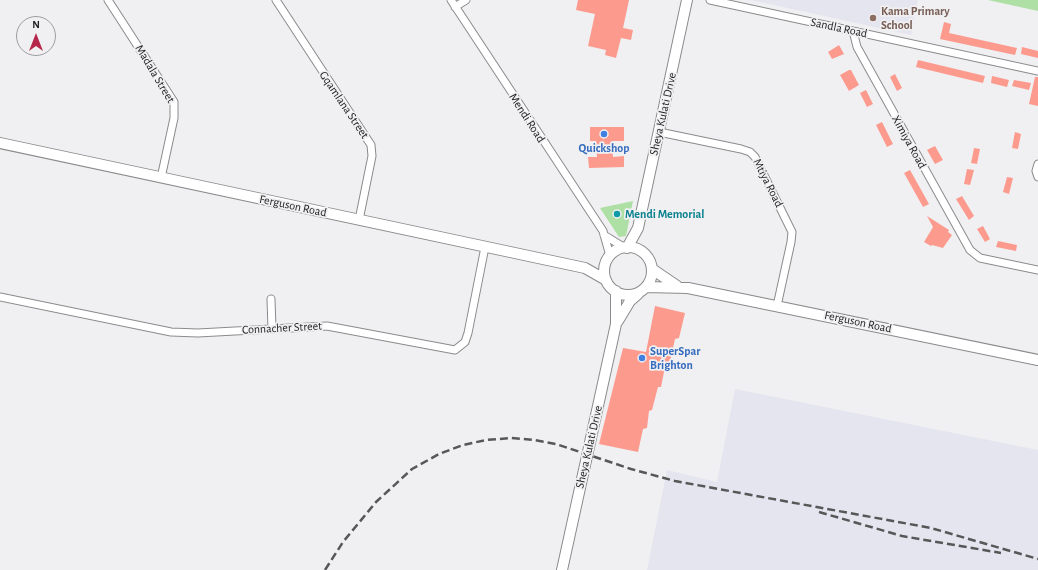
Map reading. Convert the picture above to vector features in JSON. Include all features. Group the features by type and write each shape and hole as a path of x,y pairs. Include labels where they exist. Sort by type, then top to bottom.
{"street":[{"name":"Madala Street","path":"108,0 174,102 174,118 161,178"},
{"name":"Gqamlana Street","path":"276,0 371,145 372,156 359,220"},
{"name":"Mendi Road","path":"450,0 604,235 608,259"},
{"path":"455,8 466,0"},
{"name":"Sheya Kulati Drive","path":"626,248 638,228 688,0"},
{"name":"Sandla Road","path":"710,0 1038,71"},
{"name":"Ximiya Road","path":"853,31 857,47 970,250 980,258 1038,270"},
{"name":"Mtiya Road","path":"659,132 741,149 750,152 755,157 792,232 792,242 777,306"},
{"name":"Ferguson Road","path":"0,144 585,268 606,280"},
{"path":"1038,164 1036,171 1038,177"},
{"name":"Sheya Kulati Drive","path":"638,228 643,253"},
{"name":"Mendi Road","path":"604,235 626,248"},
{"name":"Connacher Street","path":"0,297 171,332 198,333 327,326 455,350 465,342 468,333 485,247"},
{"path":"626,248 637,249 643,253 650,261 652,269 651,278 643,290 627,295 616,291 606,280 604,271 608,259 619,249 626,248"},
{"name":"Ferguson Road","path":"585,268 608,259"},
{"name":"Ferguson Road","path":"652,269 677,286"},
{"name":"Ferguson Road","path":"643,290 677,286 1038,360"},
{"name":"Sheya Kulati Drive","path":"616,324 630,301 643,290"},
{"name":"Sheya Kulati Drive","path":"562,570 616,324 616,291"},
{"path":"271,299 272,329"}],"shaded area":[{"name":"Kama Primary School","path":"751,0 918,0 911,35"},
{"path":"735,389 1038,450 1038,570 647,570 667,470 717,482"}],"green space":[{"path":"988,0 1038,0 1038,11"},
{"path":"633,201 626,236 619,237 600,208"}],"building":[{"path":"578,0 629,0 623,28 633,30 631,40 621,38 616,58 605,55 606,50 588,46 595,14 576,10"},
{"path":"944,22 951,24 949,33 1017,48 1015,55 940,39"},
{"path":"839,45 844,54 832,59 828,52"},
{"path":"1022,47 1038,51 1038,58 1021,54"},
{"path":"918,60 985,76 983,83 916,67"},
{"path":"851,70 859,85 849,91 840,75"},
{"path":"895,74 902,88 897,91 890,77"},
{"path":"992,76 1009,80 1007,87 991,83"},
{"path":"1035,77 1038,77 1038,106 1029,104"},
{"path":"1014,80 1031,83 1029,90 1012,86"},
{"path":"866,90 873,104 867,107 860,93"},
{"path":"882,122 893,144 887,147 876,125"},
{"path":"590,127 624,127 624,141 612,141 613,157 624,156 624,167 589,168 588,157 597,157 596,141 590,141"},
{"path":"1015,132 1021,134 1018,149 1012,148"},
{"path":"935,146 943,160 935,164 927,150"},
{"path":"974,148 980,149 977,164 971,163"},
{"path":"967,169 974,170 970,185 964,184"},
{"path":"910,170 929,204 923,207 904,173"},
{"path":"1007,177 1013,178 1009,194 1003,192"},
{"path":"962,196 974,216 969,220 956,199"},
{"path":"927,216 949,230 948,232 952,235 943,248 931,246 924,242 933,227"},
{"path":"983,226 990,239 985,242 977,229"},
{"path":"998,241 1017,245 1016,251 996,247"},
{"path":"655,306 685,313 679,338 675,339 670,362 666,362 661,387 658,387 652,410 649,411 647,428 643,429 638,452 599,444 623,348 646,352"}],"railway":[{"path":"325,570 343,542 376,502 412,469 439,454 463,445 486,440 511,438 556,444 631,469 675,481 931,528 1038,559"},
{"path":"819,512 902,536 1001,553"}],"place":[{"name":"Kama Primary School","path":"873,18"},
{"name":"Quickshop","path":"604,134"},
{"name":"Mendi Memorial","path":"617,214"},
{"name":"SuperSpar Brighton","path":"642,358"}]}
